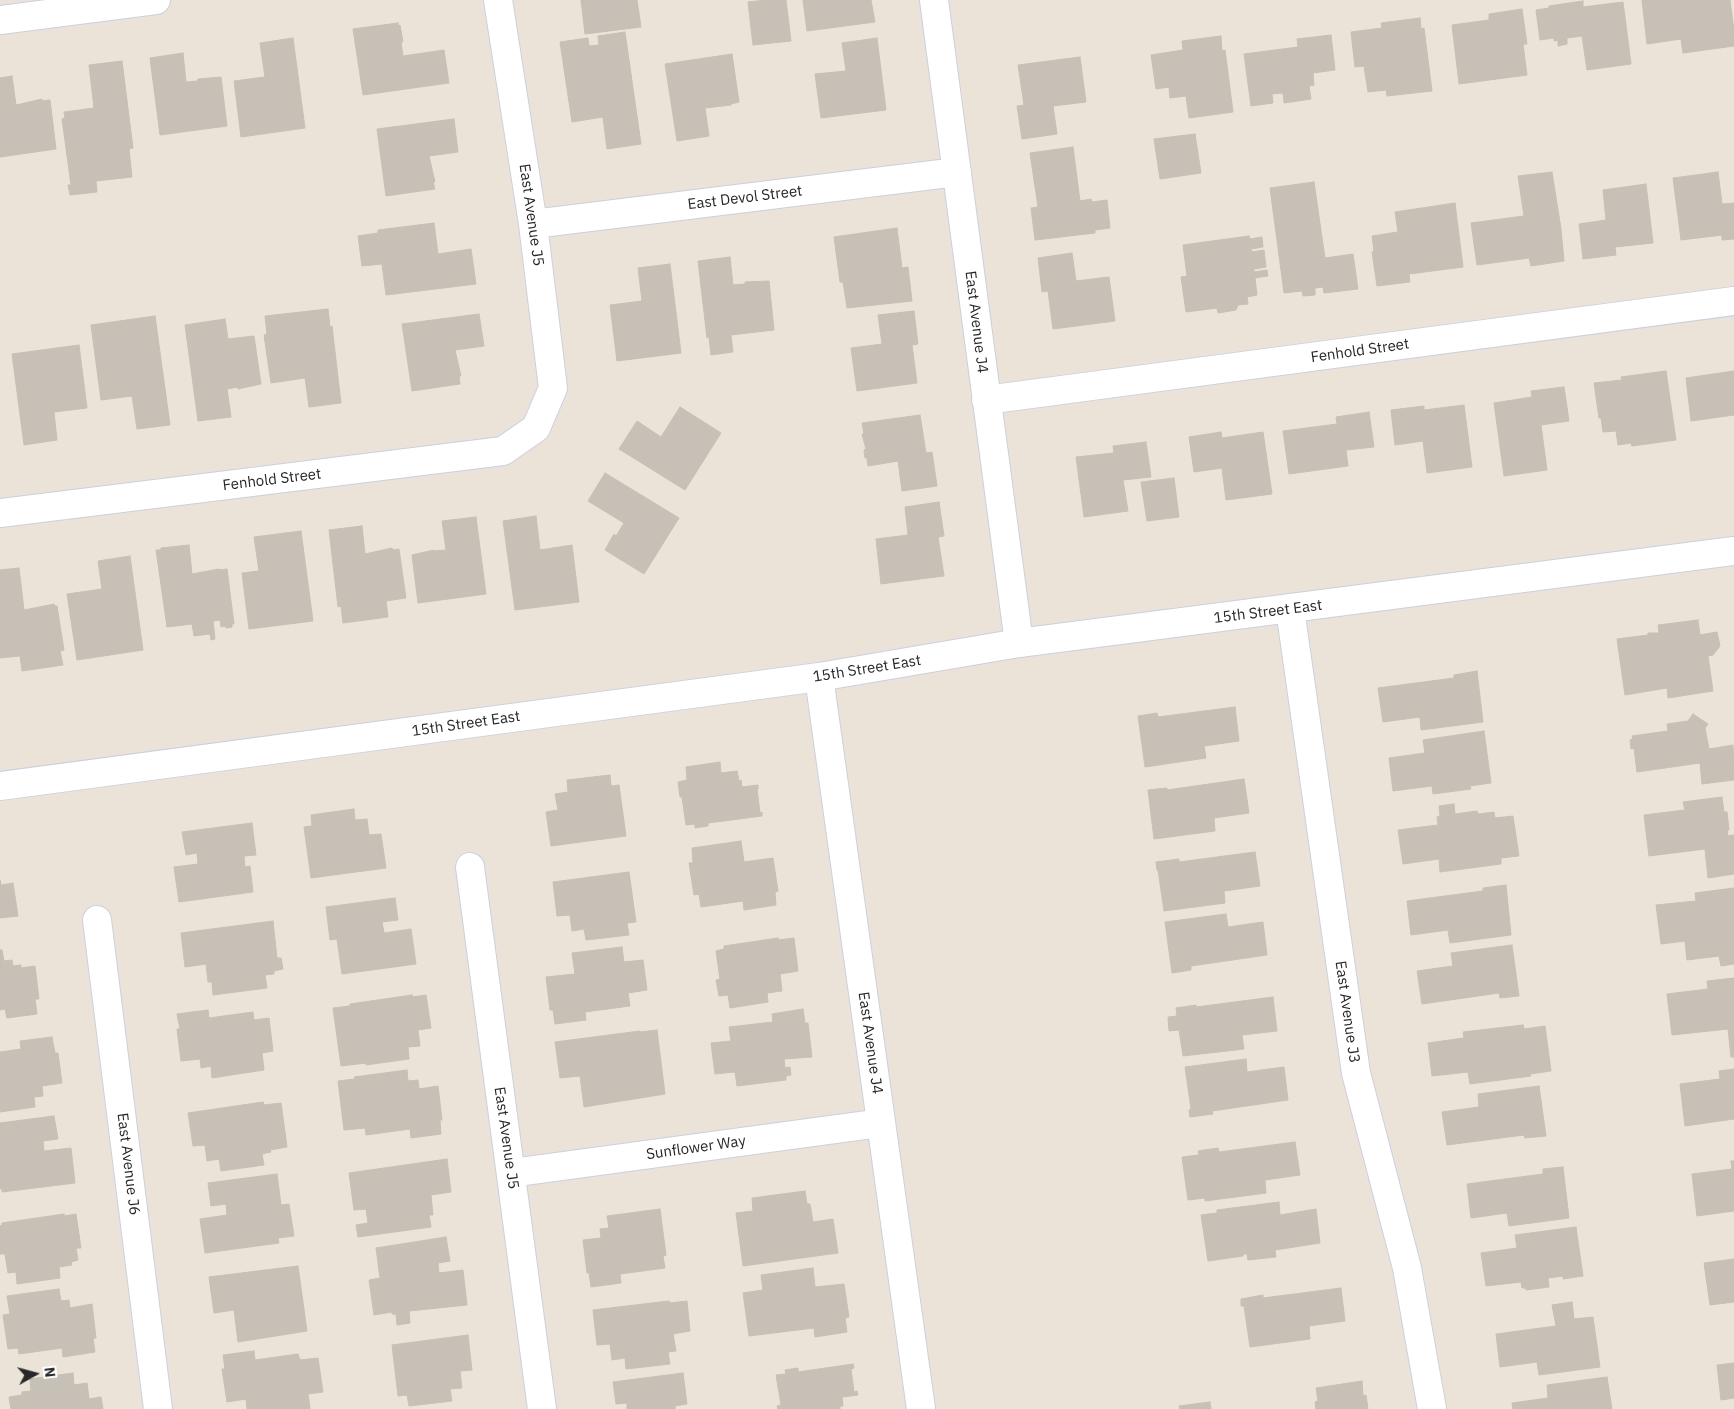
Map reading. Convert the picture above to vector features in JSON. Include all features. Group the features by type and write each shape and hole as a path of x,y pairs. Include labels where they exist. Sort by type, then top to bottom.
{"street":[{"path":"0,20 25,8 156,0"},
{"name":"East Avenue J5","path":"498,0 533,224 553,388 536,428"},
{"name":"East Avenue J4","path":"934,0 1019,643"},
{"name":"East Devol Street","path":"533,224 957,172"},
{"name":"Fenhold Street","path":"986,400 1734,301"},
{"name":"Fenhold Street","path":"0,513 503,451 536,428"},
{"name":"15th Street East","path":"0,786 819,677 1019,643 1734,551"},
{"name":"East Avenue J3","path":"1290,609 1356,1073 1407,1268 1432,1409"},
{"name":"East Avenue J4","path":"819,677 921,1409"},
{"name":"East Avenue J5","path":"470,867 542,1409"},
{"name":"East Avenue J6","path":"97,920 158,1409"},
{"name":"Sunflower Way","path":"511,1173 881,1123"}],"building":[{"path":"581,0 637,0 641,27 585,34"},
{"path":"786,0 791,41 753,45 748,2"},
{"path":"803,0 871,0 875,22 807,31"},
{"path":"1642,0 1730,0 1734,46 1683,53 1681,39 1647,44"},
{"path":"1583,1 1583,7 1623,2 1631,64 1587,70 1582,36 1567,38 1567,44 1558,46 1558,40 1554,41 1554,38 1540,40 1536,10"},
{"path":"1522,9 1527,44 1523,44 1527,75 1459,84 1452,25 1489,20 1489,14"},
{"path":"1420,18 1421,29 1424,28 1432,91 1387,96 1386,90 1368,92 1364,66 1355,67 1351,32 1382,28 1381,23"},
{"path":"398,23 403,42 401,42 403,56 444,50 449,83 363,95 353,29"},
{"path":"625,32 641,144 607,149 603,117 572,122 560,42 588,38 589,46 599,45 598,36"},
{"path":"1331,35 1335,70 1313,73 1314,85 1309,86 1311,99 1284,103 1283,93 1272,94 1273,103 1251,106 1244,54 1298,47 1297,39"},
{"path":"1221,36 1222,51 1225,50 1233,112 1189,118 1186,96 1170,98 1169,87 1156,89 1151,55 1183,50 1182,41"},
{"path":"293,38 305,128 241,137 234,81 265,77 260,43"},
{"path":"877,38 886,110 821,118 815,74 846,71 842,43"},
{"path":"183,53 186,82 221,77 227,126 160,135 150,58"},
{"path":"732,54 739,102 731,105 705,108 709,136 677,141 665,64"},
{"path":"1080,57 1086,102 1053,106 1057,134 1022,139 1017,106 1024,105 1018,65"},
{"path":"122,61 133,148 129,149 132,177 96,181 97,192 70,195 68,185 71,185 62,119 65,118 64,112 94,108 89,65"},
{"path":"12,76 16,105 42,99 42,101 50,100 56,149 0,157 0,78"},
{"path":"454,119 458,152 429,156 435,189 386,196 377,129"},
{"path":"1195,134 1201,173 1160,179 1154,139"},
{"path":"1073,147 1080,201 1091,199 1092,202 1107,200 1110,228 1095,230 1095,233 1035,240 1031,208 1038,207 1030,153"},
{"path":"1552,172 1564,261 1531,266 1529,258 1477,265 1471,223 1524,216 1518,176"},
{"path":"1718,172 1722,204 1734,203 1734,239 1722,240 1722,235 1681,240 1673,178"},
{"path":"1314,182 1325,258 1353,254 1358,289 1324,293 1323,287 1315,288 1315,295 1303,296 1302,291 1284,293 1270,188"},
{"path":"1646,184 1653,243 1615,247 1616,255 1583,259 1579,224 1606,220 1603,190"},
{"path":"1455,203 1463,267 1409,274 1410,282 1377,286 1372,252 1374,251 1372,236 1398,232 1395,212"},
{"path":"434,223 438,254 471,249 476,284 386,295 382,264 362,266 358,236 378,233 378,230"},
{"path":"897,228 902,268 908,267 912,301 847,308 843,282 840,282 834,237"},
{"path":"1249,236 1250,239 1262,237 1263,247 1251,249 1252,252 1264,250 1266,267 1254,269 1254,272 1267,270 1268,276 1255,278 1257,295 1247,297 1248,304 1238,305 1236,310 1218,313 1217,308 1186,312 1181,277 1187,276 1183,245"},
{"path":"1072,253 1076,281 1109,277 1115,321 1053,329 1048,291 1042,292 1038,258"},
{"path":"730,257 733,285 745,284 745,282 769,281 774,330 731,335 733,352 711,355 709,337 707,338 698,261"},
{"path":"670,264 681,353 617,361 610,305 642,301 638,268"},
{"path":"328,309 330,327 332,326 341,403 309,407 305,378 271,383 264,335 267,334 265,316"},
{"path":"914,311 918,344 912,345 917,383 857,391 851,348 882,344 878,315"},
{"path":"479,314 484,346 455,350 461,376 459,376 460,384 412,391 402,324"},
{"path":"155,316 170,425 137,429 132,396 101,400 91,325"},
{"path":"225,319 228,339 254,336 261,384 238,389 238,387 227,389 231,417 198,421 185,325"},
{"path":"79,345 87,408 54,412 57,440 24,445 12,354"},
{"path":"1666,371 1676,440 1632,446 1631,443 1618,445 1616,431 1603,432 1594,383 1622,380 1621,377"},
{"path":"1734,371 1734,415 1691,421 1686,378"},
{"path":"1564,387 1569,421 1541,425 1547,470 1504,476 1494,403 1532,397 1531,391"},
{"path":"1464,405 1472,467 1427,473 1423,441 1395,445 1391,410 1424,406 1424,410"},
{"path":"680,407 721,433 685,490 619,449 637,421 661,437"},
{"path":"1369,412 1374,447 1346,450 1348,466 1289,474 1283,431 1337,424 1336,417"},
{"path":"920,415 926,453 932,452 937,486 902,491 898,461 868,466 867,458 865,458 864,450 866,449 862,434 864,434 862,423"},
{"path":"1221,432 1222,438 1263,432 1272,494 1226,500 1222,468 1194,472 1189,437"},
{"path":"1146,442 1151,477 1123,480 1128,511 1084,517 1076,457 1114,453 1113,446"},
{"path":"605,473 679,518 644,574 605,550 614,534 616,536 624,523 588,501"},
{"path":"1174,478 1179,517 1147,521 1141,482"},
{"path":"939,502 944,536 938,537 944,576 881,584 876,539 908,535 905,507"},
{"path":"536,516 540,550 572,545 579,602 515,610 503,521"},
{"path":"476,517 486,594 418,603 412,555 434,550 446,550 442,521"},
{"path":"362,526 365,554 392,548 393,550 399,549 406,598 386,601 388,617 343,623 341,606 338,607 329,530"},
{"path":"301,531 313,621 249,629 242,573 259,571 254,537"},
{"path":"189,545 192,574 227,569 234,624 232,624 232,627 226,628 225,626 221,627 220,620 213,621 215,639 211,640 210,634 194,636 192,624 167,627 156,550"},
{"path":"130,556 143,650 77,660 67,594 102,589 98,561"},
{"path":"19,568 24,610 54,604 57,606 64,650 60,651 63,665 22,671 20,656 0,658 0,570"},
{"path":"1698,620 1700,635 1717,632 1720,646 1713,655 1708,656 1713,691 1668,698 1667,688 1625,695 1617,639 1648,635 1648,633 1659,633 1658,625"},
{"path":"1477,671 1483,722 1421,730 1420,717 1383,722 1378,688 1454,678 1454,675"},
{"path":"1235,707 1239,741 1204,746 1206,758 1145,767 1138,716 1157,713 1158,717"},
{"path":"1693,714 1708,724 1705,728 1709,749 1733,745 1734,780 1702,784 1700,763 1637,772 1634,748 1631,749 1630,740 1633,739 1632,736 1668,731 1667,724 1688,721"},
{"path":"1484,731 1491,783 1470,786 1471,789 1433,794 1432,786 1393,791 1389,758 1425,753 1423,740"},
{"path":"720,762 721,773 737,771 742,787 758,785 760,813 762,812 762,816 708,823 708,826 695,828 695,824 686,825 678,782 687,780 686,767"},
{"path":"610,775 611,786 619,785 626,836 551,846 546,812 558,810 555,794 568,792 567,780"},
{"path":"1244,779 1249,813 1214,818 1215,831 1154,839 1148,790 1167,788 1167,790"},
{"path":"1722,797 1724,812 1727,812 1728,836 1734,835 1734,874 1708,878 1705,849 1649,856 1644,815 1685,810 1683,802"},
{"path":"1454,804 1455,814 1477,811 1478,814 1494,812 1495,818 1513,816 1519,856 1501,858 1501,864 1440,872 1439,859 1403,864 1398,830 1438,825 1437,817 1440,816 1439,806"},
{"path":"354,809 355,820 367,819 369,835 381,834 386,868 311,878 304,827 312,826 311,815"},
{"path":"252,823 256,855 244,856 245,867 250,866 253,892 179,902 174,867 198,864 197,853 186,855 182,832"},
{"path":"741,841 744,862 773,858 778,891 775,892 776,905 744,910 743,901 701,907 699,894 694,895 689,863 693,863 692,848"},
{"path":"1255,852 1260,886 1224,891 1225,903 1164,911 1156,862 1179,859 1179,862"},
{"path":"629,872 636,922 627,923 629,935 586,940 584,929 572,931 570,915 557,916 553,882"},
{"path":"0,880 1,885 13,883 18,916 0,918"},
{"path":"1506,885 1511,935 1450,943 1448,930 1411,935 1407,901 1483,891 1483,888"},
{"path":"1734,888 1734,964 1721,966 1719,956 1687,960 1685,941 1661,944 1656,905 1696,901 1695,893"},
{"path":"395,898 398,920 382,922 384,933 411,929 416,964 342,974 337,939 330,940 326,907"},
{"path":"1226,914 1228,927 1263,922 1267,955 1191,966 1191,970 1172,973 1165,922"},
{"path":"273,921 277,958 281,958 283,969 274,971 274,974 265,975 267,988 213,995 212,982 208,982 206,964 185,967 181,933"},
{"path":"778,938 778,940 794,938 798,971 780,974 782,991 767,993 768,1002 730,1008 728,995 719,996 716,980 720,979 716,951 724,949 724,946"},
{"path":"1512,945 1519,996 1500,998 1499,993 1422,1004 1417,971 1453,966 1451,953"},
{"path":"622,947 624,962 643,960 647,990 628,993 630,1006 585,1012 586,1020 555,1024 553,1010 550,1010 546,977 575,974 572,953"},
{"path":"0,950 2,950 4,961 12,960 13,966 21,965 21,968 35,966 39,999 35,999 37,1014 7,1018 5,1009 0,1010"},
{"path":"1734,978 1734,1057 1731,1057 1728,1029 1672,1035 1667,994 1708,989 1707,981"},
{"path":"412,995 412,997 426,995 431,1028 418,1030 420,1046 408,1047 409,1059 366,1065 366,1063 341,1066 333,1008"},
{"path":"1273,997 1277,1031 1242,1035 1244,1049 1183,1056 1179,1030 1169,1031 1168,1017 1177,1016 1176,1008"},
{"path":"803,1009 805,1023 808,1023 812,1057 784,1059 785,1068 790,1067 791,1075 786,1076 786,1080 737,1086 735,1072 715,1074 711,1043 731,1041 729,1027 773,1022 772,1014"},
{"path":"208,1010 209,1018 253,1012 254,1020 269,1018 273,1051 262,1053 264,1070 212,1078 211,1066 201,1068 200,1059 181,1061 177,1029 180,1029 177,1014"},
{"path":"1523,1025 1524,1029 1545,1026 1551,1071 1530,1074 1531,1076 1470,1084 1468,1072 1432,1076 1428,1043 1464,1038 1463,1032"},
{"path":"657,1030 665,1094 584,1107 580,1076 560,1078 555,1042"},
{"path":"52,1037 55,1053 58,1053 62,1083 42,1086 43,1096 34,1097 35,1107 0,1112 0,1052 21,1049 20,1041"},
{"path":"1246,1059 1247,1072 1284,1067 1288,1100 1212,1111 1213,1114 1190,1117 1189,1110 1191,1109 1185,1067"},
{"path":"1734,1069 1734,1119 1685,1126 1680,1084 1720,1079 1719,1071"},
{"path":"407,1070 408,1081 418,1080 419,1089 438,1086 442,1120 440,1120 441,1134 411,1138 410,1129 366,1135 365,1128 344,1130 338,1081"},
{"path":"1539,1086 1546,1136 1525,1138 1524,1135 1447,1145 1442,1112 1479,1107 1478,1094"},
{"path":"263,1102 264,1105 281,1103 287,1147 270,1150 271,1152 262,1154 264,1165 221,1171 219,1159 207,1161 205,1145 193,1146 188,1113"},
{"path":"54,1116 58,1139 43,1141 44,1151 71,1148 75,1183 2,1192 2,1188 0,1189 0,1123"},
{"path":"1295,1142 1300,1175 1265,1180 1266,1193 1205,1201 1205,1198 1188,1200 1182,1157 1199,1155 1198,1151 1218,1148 1219,1152"},
{"path":"447,1159 451,1192 431,1195 433,1215 429,1215 431,1227 358,1237 356,1225 368,1223 366,1209 354,1210 349,1173"},
{"path":"1731,1161 1734,1161 1734,1211 1697,1216 1692,1174 1732,1169"},
{"path":"1563,1167 1569,1218 1509,1226 1507,1213 1471,1218 1467,1184 1543,1174 1543,1169"},
{"path":"277,1174 281,1205 289,1204 294,1236 278,1238 279,1243 205,1253 200,1219 227,1215 226,1204 211,1206 208,1183"},
{"path":"805,1191 807,1204 810,1204 813,1222 833,1219 838,1253 743,1266 736,1213 753,1211 752,1198"},
{"path":"1279,1202 1280,1215 1316,1209 1320,1243 1275,1250 1276,1257 1248,1260 1247,1254 1243,1254 1243,1256 1208,1261 1201,1215 1217,1213 1217,1210"},
{"path":"660,1209 666,1255 663,1256 665,1268 620,1274 621,1283 591,1287 589,1273 587,1273 583,1240 601,1238 600,1229 609,1228 607,1216"},
{"path":"64,1214 64,1216 76,1214 81,1248 76,1248 78,1260 71,1262 72,1265 59,1267 60,1278 17,1284 16,1272 8,1273 5,1254 0,1254 0,1226 2,1223"},
{"path":"1576,1227 1583,1276 1563,1279 1563,1276 1548,1278 1549,1287 1526,1290 1525,1281 1525,1288 1522,1288 1521,1282 1486,1286 1481,1253 1517,1248 1515,1235"},
{"path":"446,1237 450,1261 438,1263 439,1273 463,1270 467,1305 409,1311 410,1323 397,1325 396,1314 392,1314 392,1312 374,1315 369,1280 380,1278 376,1248"},
{"path":"1734,1259 1734,1302 1710,1305 1704,1263"},
{"path":"298,1266 307,1331 238,1342 234,1310 214,1313 209,1277"},
{"path":"813,1268 815,1287 844,1284 849,1317 845,1318 847,1332 815,1337 814,1328 749,1336 743,1293 763,1290 761,1275"},
{"path":"1341,1288 1345,1321 1309,1326 1310,1339 1250,1347 1244,1306 1241,1306 1241,1299 1263,1295 1263,1298"},
{"path":"59,1289 61,1301 69,1300 70,1308 92,1304 96,1338 93,1338 95,1352 63,1357 62,1348 19,1354 18,1348 8,1349 3,1315 10,1314 7,1296"},
{"path":"669,1301 670,1303 687,1301 690,1331 673,1334 676,1351 668,1352 670,1364 626,1369 625,1358 612,1360 610,1344 597,1345 593,1310"},
{"path":"1572,1302 1574,1319 1593,1317 1600,1367 1539,1375 1537,1362 1500,1367 1496,1334 1556,1326 1552,1305"},
{"path":"468,1335 472,1370 460,1371 462,1388 450,1389 452,1401 409,1406 407,1395 398,1396 392,1345"},
{"path":"254,1351 255,1360 298,1354 300,1360 318,1358 323,1392 308,1394 310,1409 247,1409 246,1399 227,1402 222,1369 225,1369 223,1355"},
{"path":"1734,1363 1734,1398 1721,1400 1717,1365"},
{"path":"853,1364 854,1368 851,1369 854,1392 857,1391 858,1395 842,1397 843,1406 840,1406 840,1409 778,1409 777,1406 781,1405 776,1375 786,1374 785,1370 798,1368 798,1372"},
{"path":"73,1373 74,1385 87,1383 89,1399 101,1397 103,1409 11,1409 9,1397 31,1391 30,1379"},
{"path":"683,1373 687,1404 675,1406 675,1409 627,1409 627,1403 616,1404 613,1382"},
{"path":"1607,1377 1612,1409 1513,1409 1512,1403 1548,1398 1547,1385"},
{"path":"1362,1381 1363,1396 1366,1395 1368,1409 1316,1409 1315,1402 1318,1401 1316,1388"},
{"path":"1210,1402 1211,1409 1180,1409 1179,1406"}]}
